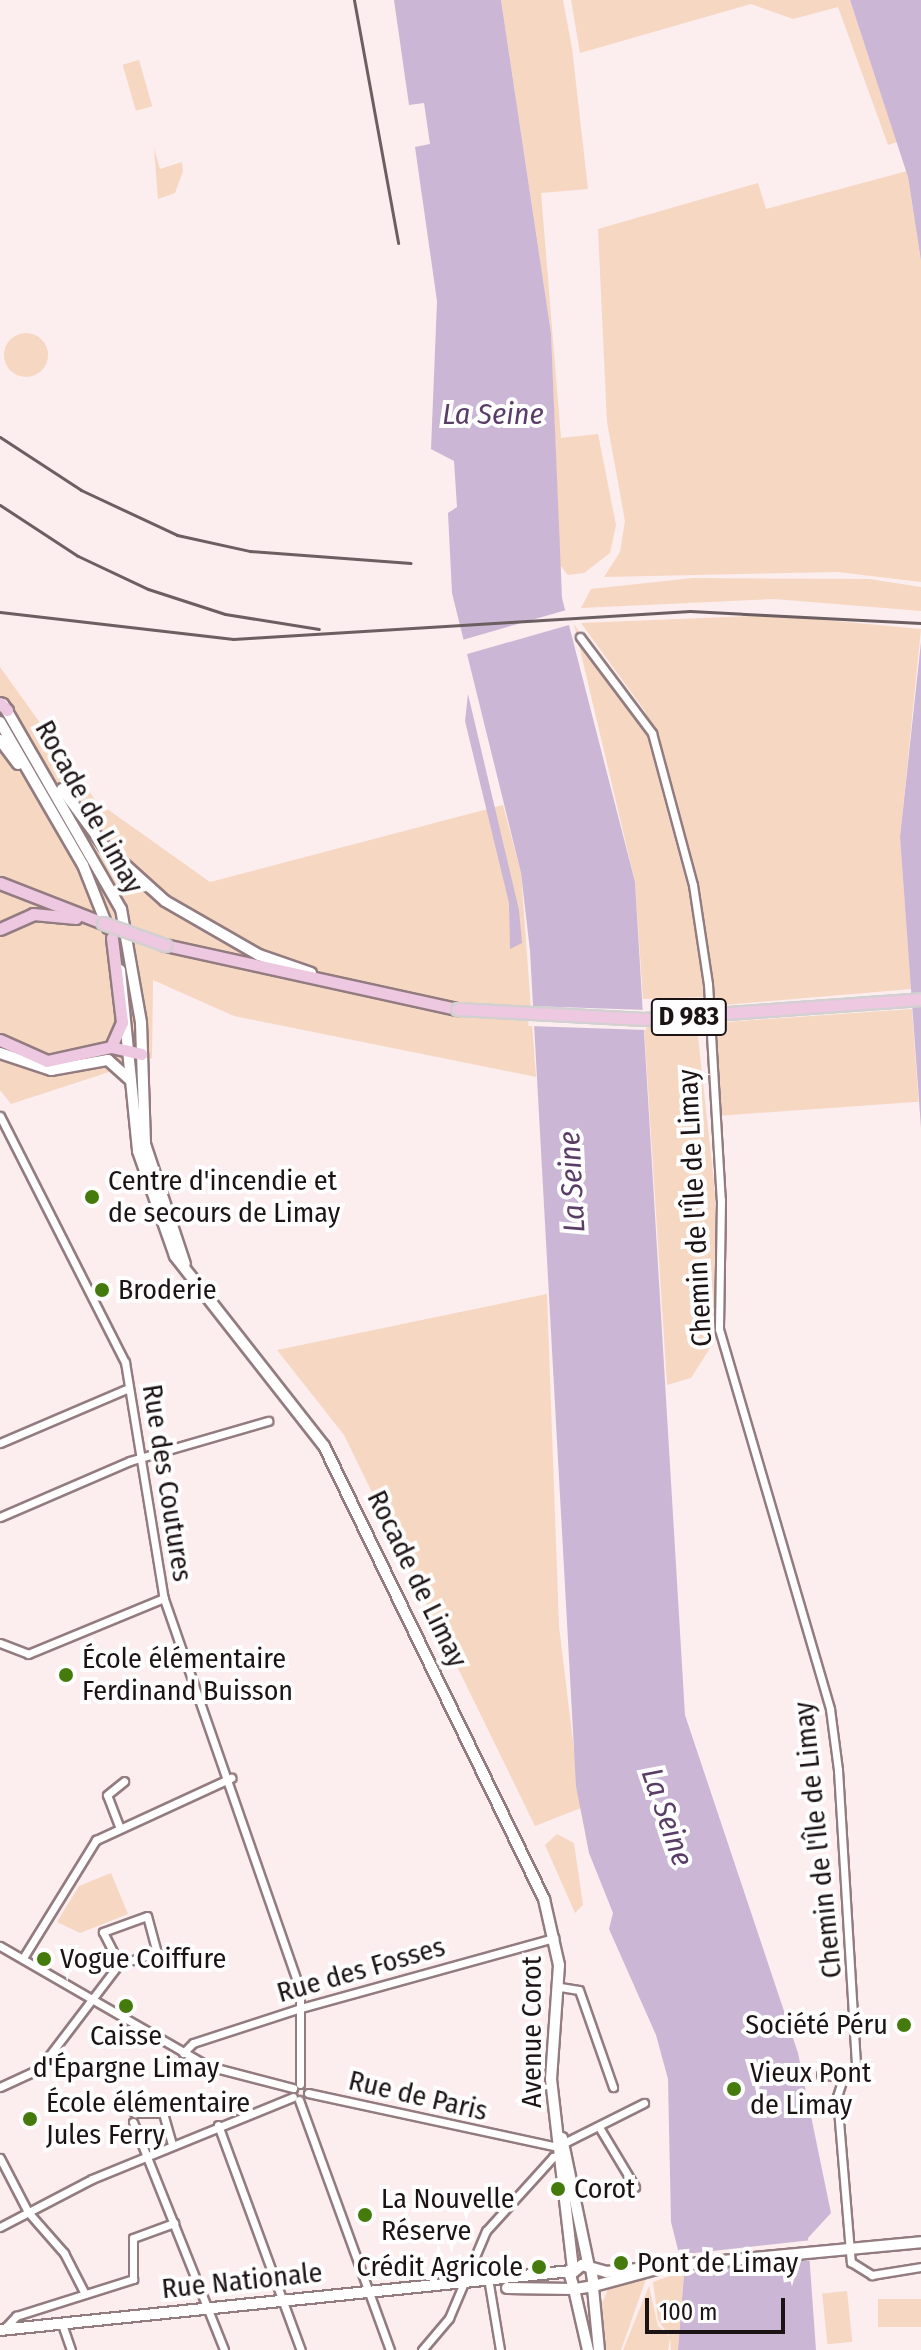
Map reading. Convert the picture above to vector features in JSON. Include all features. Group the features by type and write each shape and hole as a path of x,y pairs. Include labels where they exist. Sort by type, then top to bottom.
{"main road":[{"name":"Rocade de Limay","path":"2,704 121,909 145,1144 186,1270"},
{"name":"Rocade de Limay","path":"0,722 53,811 112,938 135,1052 131,1081 149,1197 186,1270 332,1459 515,1837 555,1938"},
{"path":"0,740 53,811"},
{"path":"25,740 104,846 165,901 259,955 375,996"},
{"name":"D 983","path":"0,883 165,945 375,996 457,1009 644,1019 921,999"},
{"path":"0,929 47,913 99,922"},
{"path":"111,1047 122,1022 112,938"},
{"path":"0,1040 47,1061 111,1047 135,1052"},
{"path":"0,1053 51,1070 135,1052"},
{"path":"108,1060 131,1081"},
{"name":"Avenue Corot","path":"555,1938 560,1987 551,2079 562,2149 590,2268 599,2350"},
{"name":"Avenue Corot","path":"562,2149 574,2289 588,2350"},
{"path":"590,2268 677,2264 921,2242"},
{"path":"593,2287 677,2264"},
{"name":"Rue Nationale","path":"2,2329 364,2293 489,2284 590,2268"},
{"name":"Rue Nationale","path":"489,2284 574,2289 593,2287"}],"street":[{"name":"Chemin de l'Île de Limay","path":"580,637 652,733 693,885 708,984 721,1200 719,1329 830,1709 857,2078 844,2075"},
{"name":"Rue des Coutures","path":"0,1116 120,1347 164,1598 231,1778 301,2008 296,2092 364,2293 390,2350"},
{"path":"0,1443 129,1388"},
{"path":"0,1517 139,1459 268,1421"},
{"path":"0,1643 28,1654 164,1598"},
{"path":"23,1958 88,1848 119,1826 231,1778"},
{"path":"119,1826 107,1795 124,1781"},
{"path":"0,2087 39,2069 119,1964 157,1953 147,1916 103,1932 119,1964"},
{"name":"Rue des Fosses","path":"183,2053 193,2043 301,2008 555,1938"},
{"path":"0,1946 92,1996 183,2053 296,2092"},
{"path":"560,1987 579,1990 613,2087"},
{"path":"821,2075 844,2075 837,2097 851,2262 865,2273 921,2267"},
{"path":"0,2227 172,2145 296,2092"},
{"name":"Rue de Paris","path":"296,2092 562,2149"},
{"path":"120,2096 135,2113 163,2113 172,2145"},
{"path":"422,2350 464,2286 486,2231 562,2149 644,2103"},
{"path":"133,2122 224,2350"},
{"path":"218,2125 301,2350"},
{"path":"599,2127 635,2187"},
{"path":"0,2158 28,2212 64,2253 85,2294"},
{"path":"2,2329 16,2316 133,2279 138,2269 133,2238 174,2223"},
{"path":"489,2284 500,2350"},
{"path":"62,2324 71,2350"}],"shaded area":[{"path":"501,0 563,0 572,48 588,189 541,193 561,438 598,434 616,525 610,553 584,573 568,575 560,565 551,333"},
{"path":"571,0 850,0 897,142 888,145 838,7 793,19 751,4 580,53"},
{"path":"139,60 152,106 136,111 123,65"},
{"path":"154,148 160,169 182,162 183,171 175,193 158,199"},
{"path":"907,171 921,261 921,582 838,572 604,577 620,552 625,521 607,422 598,229 758,183 766,209"},
{"path":"26,333 41,340 48,355 41,370 26,377 11,370 4,355 11,340"},
{"path":"693,578 869,579 921,587 921,611 774,599 581,608 591,589"},
{"path":"773,615 921,629 900,837 911,989 712,1006 694,875 662,751 644,710 581,623"},
{"path":"574,624 647,736 695,915 704,997 643,999 635,882"},
{"path":"0,667 96,801 210,882 503,805 521,873 536,1077 234,1016 153,980 152,1058 11,1104 0,1090"},
{"path":"912,1009 918,1102 720,1116 713,1023"},
{"path":"644,1026 697,1028 715,1192 717,1337 691,1378 667,1385"},
{"path":"547,1294 559,1626 581,1808 535,1826 344,1435 277,1350"},
{"path":"557,1834 574,1843 583,1905 575,1913 545,1845"},
{"path":"111,1873 128,1914 80,1933 57,1922 79,1886"},
{"path":"684,2271 678,2350 671,2350 670,2338 668,2350 623,2350 649,2286 658,2326 670,2337 658,2320 653,2282"},
{"path":"646,2279 621,2350 606,2350 601,2306 608,2289"},
{"path":"847,2291 852,2342 827,2344 822,2294"},
{"path":"878,2299 921,2299 921,2327 878,2327"}],"water":[{"name":"La Seine","path":"394,0 501,0 551,333 562,598 635,882 685,1715 798,2053 831,2213 808,2238 816,2350 678,2350 684,2274 671,2222 668,2079 656,2035 609,1929 613,1913 589,1853 576,1786 530,951 521,873 452,593 448,513 457,507 454,461 431,449 437,301 415,147 430,144 424,103 409,105"},
{"path":"850,0 921,0 921,261 908,177"},
{"path":"921,642 921,1128 900,837"},
{"path":"468,694 519,910 522,943 510,949 509,903 465,721"}],"pier":[{"path":"570,609 574,623 466,655 461,640"},
{"path":"529,1006 647,1010 646,1030 528,1026"},
{"path":"812,2240 815,2260 680,2271 677,2255"}],"railway":[{"path":"354,0 398,243"},
{"path":"0,437 81,490 177,535 250,551 411,563"},
{"path":"0,505 78,556 148,589 225,614 319,629"},
{"path":"0,612 233,639 690,611 921,623"}],"place":[{"name":"Centre d'incendie et de secours de Limay","path":"92,1197"},
{"name":"Broderie","path":"102,1290"},
{"name":"École élémentaire Ferdinand Buisson","path":"66,1675"},
{"name":"Vogue Coiffure","path":"44,1959"},
{"name":"Caisse d'Épargne Limay","path":"126,2006"},
{"name":"Société Péru","path":"904,2025"},
{"name":"Vieux Pont de Limay","path":"734,2089"},
{"name":"École élémentaire Jules Ferry","path":"30,2119"},
{"name":"Corot","path":"558,2189"},
{"name":"La Nouvelle Réserve","path":"365,2215"},
{"name":"Pont de Limay","path":"621,2263"},
{"name":"Crédit Agricole","path":"539,2267"}]}
